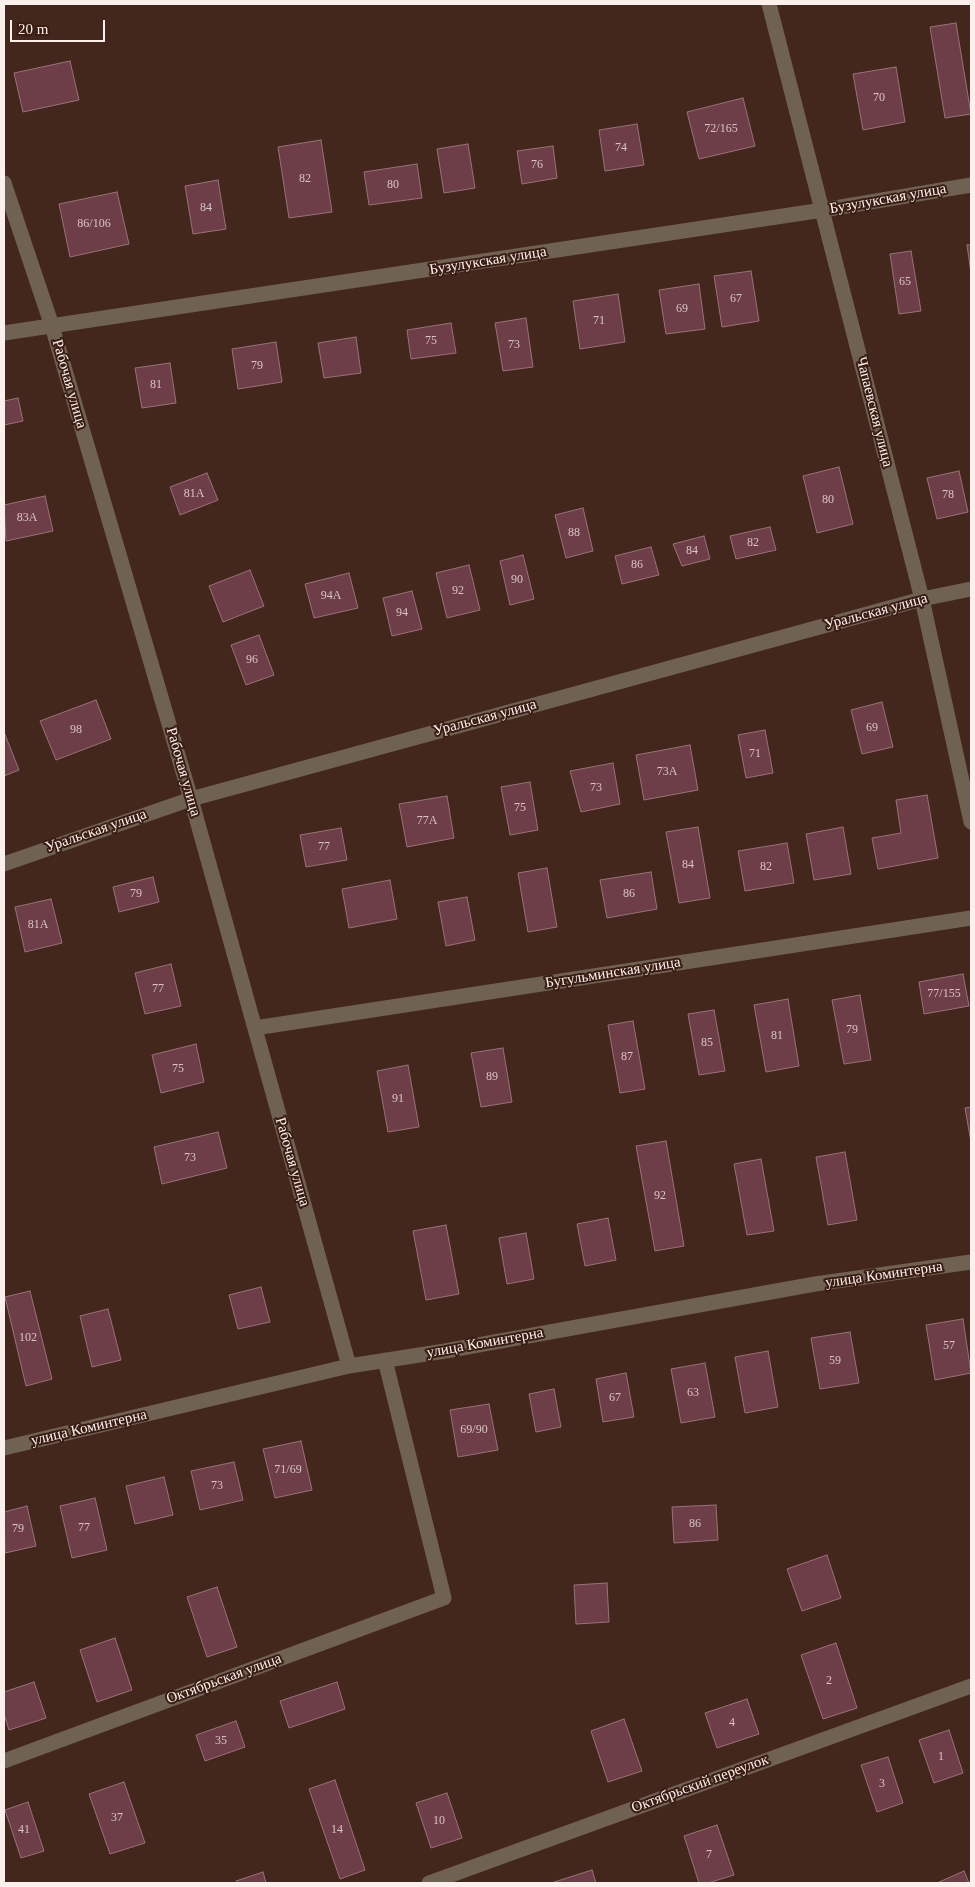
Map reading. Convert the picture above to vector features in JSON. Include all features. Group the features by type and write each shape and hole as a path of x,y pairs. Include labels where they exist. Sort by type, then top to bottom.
{"street":[{"name":"Чапаевская улица","path":"769,4 922,600 971,822"},
{"name":"Рабочая улица","path":"4,183 52,326 191,798 349,1366"},
{"name":"Бузулукская улица","path":"4,333 823,210 971,185"},
{"name":"Уральская улица","path":"4,864 191,798 922,600 971,589"},
{"name":"Бугульминская улица","path":"255,1028 971,918"},
{"name":"улица Коминтерна","path":"4,1448 349,1366 815,1284 971,1262"},
{"name":"Октябрьская улица","path":"4,1761 444,1598 385,1360"},
{"name":"Октябрьский переулок","path":"429,1883 971,1686"}],"building":[{"path":"956,23 971,114 945,118 930,27"},
{"path":"70,61 79,100 23,112 14,73"},
{"path":"896,67 905,122 863,130 853,74"},
{"path":"743,98 755,146 699,159 687,112"},
{"path":"637,124 644,165 605,171 599,130"},
{"path":"321,140 332,212 289,218 278,147"},
{"path":"468,144 475,188 444,193 437,149"},
{"path":"553,146 557,178 522,184 517,151"},
{"path":"417,164 422,198 369,205 364,172"},
{"path":"218,180 226,229 193,234 185,186"},
{"path":"117,192 129,244 70,257 59,204"},
{"path":"967,245 971,245 971,273"},
{"path":"911,251 921,311 899,314 890,254"},
{"path":"751,271 759,321 722,327 714,276"},
{"path":"699,284 705,329 666,334 659,290"},
{"path":"618,294 625,342 580,349 573,301"},
{"path":"526,318 533,367 503,371 495,323"},
{"path":"451,323 456,353 411,359 407,330"},
{"path":"356,337 361,373 324,378 318,343"},
{"path":"276,342 282,382 238,389 232,349"},
{"path":"170,363 176,403 142,408 135,368"},
{"path":"18,398 23,421 4,425 4,401"},
{"path":"839,467 853,524 817,533 803,476"},
{"path":"959,471 968,512 937,519 927,478"},
{"path":"207,473 218,500 180,515 170,487"},
{"path":"45,496 53,531 6,541 4,505"},
{"path":"583,508 593,551 566,558 555,515"},
{"path":"770,527 776,550 736,559 730,536"},
{"path":"704,536 710,559 682,566 673,544"},
{"path":"651,547 659,575 622,584 615,556"},
{"path":"523,555 534,599 510,605 500,561"},
{"path":"469,565 480,610 447,618 436,573"},
{"path":"250,570 264,606 223,622 209,586"},
{"path":"349,573 358,608 314,618 305,584"},
{"path":"412,591 422,629 392,636 383,598"},
{"path":"259,635 274,675 246,685 231,645"},
{"path":"96,700 111,739 56,760 40,721"},
{"path":"882,702 893,747 862,754 851,710"},
{"path":"765,730 773,773 746,778 738,735"},
{"path":"4,732 19,770 4,776"},
{"path":"690,745 698,790 644,800 636,755"},
{"path":"613,763 620,804 581,812 570,771"},
{"path":"530,782 538,830 510,835 501,787"},
{"path":"927,795 938,858 878,869 872,838 901,833 896,800"},
{"path":"447,796 454,838 407,847 399,804"},
{"path":"698,827 710,898 679,903 666,832"},
{"path":"843,827 851,874 814,880 806,834"},
{"path":"341,828 347,860 306,867 300,835"},
{"path":"787,843 794,883 745,891 738,851"},
{"path":"547,868 557,927 528,932 518,873"},
{"path":"651,872 657,909 607,918 600,880"},
{"path":"153,877 159,902 119,912 113,887"},
{"path":"390,880 397,919 349,928 342,889"},
{"path":"467,897 475,940 446,946 438,902"},
{"path":"51,899 62,943 25,952 15,907"},
{"path":"171,964 181,1006 145,1014 135,973"},
{"path":"963,974 969,1006 924,1014 919,982"},
{"path":"860,995 871,1060 844,1064 832,1000"},
{"path":"788,999 799,1066 766,1072 754,1005"},
{"path":"714,1010 725,1071 699,1075 688,1014"},
{"path":"633,1021 645,1089 620,1093 608,1025"},
{"path":"196,1044 204,1082 161,1093 152,1055"},
{"path":"503,1048 512,1102 481,1107 471,1053"},
{"path":"408,1065 419,1127 388,1132 377,1071"},
{"path":"971,1107 971,1142 965,1108"},
{"path":"218,1132 227,1168 162,1184 154,1147"},
{"path":"666,1141 684,1246 655,1251 636,1146"},
{"path":"845,1152 857,1220 828,1225 816,1157"},
{"path":"761,1159 774,1231 747,1235 734,1164"},
{"path":"608,1218 616,1260 585,1266 577,1224"},
{"path":"446,1225 459,1294 426,1300 413,1231"},
{"path":"526,1233 534,1279 507,1284 499,1238"},
{"path":"261,1287 270,1322 238,1329 229,1295"},
{"path":"30,1291 52,1379 26,1386 5,1297"},
{"path":"108,1309 121,1360 92,1367 80,1316"},
{"path":"963,1319 971,1373 935,1380 926,1325"},
{"path":"850,1332 859,1383 820,1389 811,1338"},
{"path":"768,1351 778,1407 745,1413 735,1357"},
{"path":"705,1363 715,1417 681,1423 671,1369"},
{"path":"626,1373 634,1417 603,1422 596,1379"},
{"path":"554,1389 561,1427 536,1432 529,1394"},
{"path":"489,1404 498,1450 458,1457 450,1410"},
{"path":"301,1441 312,1490 275,1498 263,1449"},
{"path":"234,1462 243,1500 200,1510 191,1471"},
{"path":"164,1477 173,1515 135,1524 126,1486"},
{"path":"95,1498 107,1550 72,1558 60,1506"},
{"path":"716,1505 718,1540 674,1543 672,1507"},
{"path":"27,1506 36,1546 5,1553 4,1512"},
{"path":"827,1555 841,1598 802,1611 787,1569"},
{"path":"607,1583 609,1622 576,1624 574,1585"},
{"path":"217,1587 237,1647 207,1657 187,1597"},
{"path":"115,1638 132,1690 97,1702 80,1650"},
{"path":"836,1643 857,1708 823,1719 801,1655"},
{"path":"34,1682 46,1718 9,1730 4,1714 4,1692"},
{"path":"337,1682 345,1709 289,1728 280,1701"},
{"path":"747,1699 759,1734 717,1748 705,1713"},
{"path":"624,1719 642,1771 608,1782 591,1731"},
{"path":"236,1721 245,1747 205,1761 196,1735"},
{"path":"949,1730 963,1773 934,1783 919,1740"},
{"path":"888,1757 903,1803 877,1812 861,1765"},
{"path":"335,1780 365,1870 340,1879 309,1789"},
{"path":"124,1782 145,1843 110,1854 89,1794"},
{"path":"447,1793 462,1838 431,1848 416,1803"},
{"path":"28,1802 44,1851 21,1858 5,1810"},
{"path":"717,1825 734,1875 708,1883 699,1883 684,1836"},
{"path":"592,1870 596,1883 551,1883"},
{"path":"964,1871 969,1883 937,1883"},
{"path":"263,1872 266,1883 237,1883 236,1881"}]}
